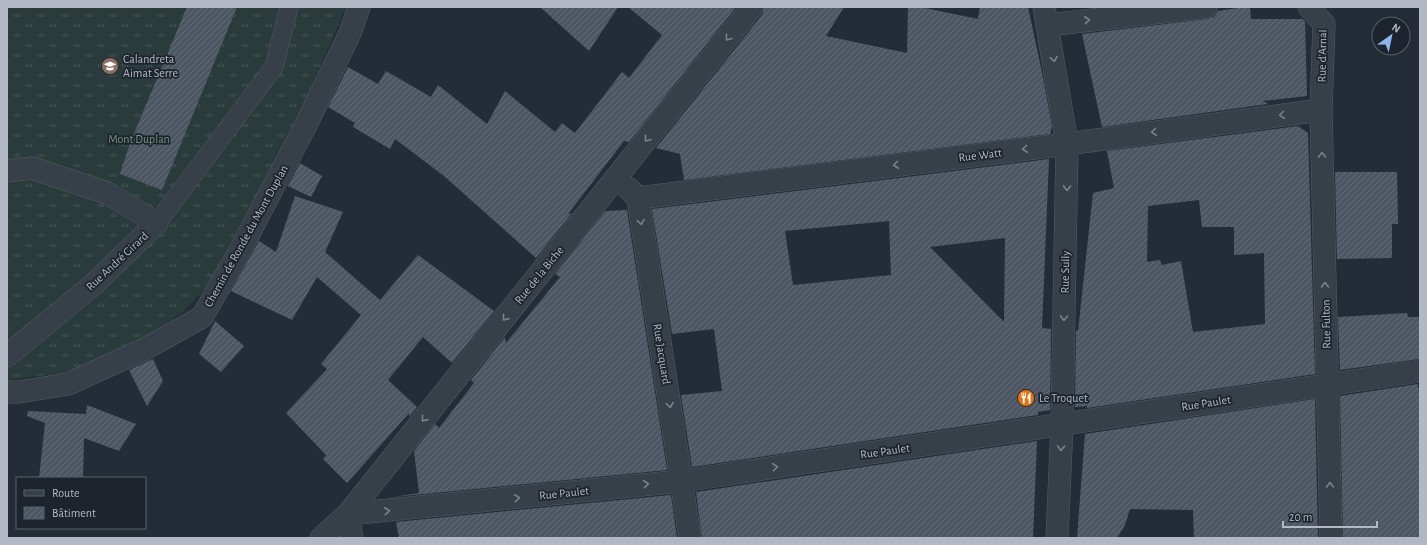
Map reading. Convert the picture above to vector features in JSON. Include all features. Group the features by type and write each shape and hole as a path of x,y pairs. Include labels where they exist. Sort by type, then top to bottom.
{"street":[{"path":"157,223 274,67 289,7"},
{"name":"Chemin de Ronde du Mont Duplan","path":"7,392 19,392 68,384 145,349 202,317 237,256 305,127 350,33 359,7"},
{"name":"Rue de la Biche","path":"321,538 348,514 752,7"},
{"path":"1046,16 1206,7"},
{"name":"Rue d'Arnal","path":"1309,7 1324,24 1321,110"},
{"name":"Rue Sully","path":"1046,16 1067,144 1062,425 1057,538"},
{"name":"Rue Watt","path":"638,198 1067,144 1321,110"},
{"name":"Rue Fulton","path":"1321,110 1331,538"},
{"name":"Rue André Girard","path":"7,171 32,168 100,191 157,223 93,285 7,356"},
{"path":"618,176 638,198"},
{"name":"Rue Jacquard","path":"638,198 690,538"},
{"name":"Rue Paulet","path":"348,514 682,481 1420,371"},
{"path":"348,514 352,538"}],"green space":[{"name":"Mont Duplan","path":"7,7 346,7 297,121 215,278 183,312 141,341 73,372 7,380"}],"building":[{"path":"187,7 237,7 162,190 120,174 130,143"},
{"path":"540,7 618,7 589,51"},
{"path":"628,7 736,7 629,142 624,141 568,214 572,213 536,258 444,176 395,139 390,149 353,127 355,123 328,107 348,67 378,84 386,71 431,97 438,85 487,124 505,91 555,132 562,123 575,133 622,72 629,78 662,35"},
{"path":"764,7 844,7 826,36 907,53 908,7 920,7 978,19 980,7 1028,7 1052,127 1050,134 684,180 680,154 656,148 762,15"},
{"path":"1250,7 1251,19 1303,19 1305,22 1307,96 1263,101 1268,104 1102,127 1082,34 1207,19 1214,17 1218,11"},
{"path":"1298,126 1308,133 1315,374 1087,408 1087,406 1075,407 1076,330 1078,331 1093,193 1114,188 1107,151","holes":["1199,200 1202,227 1234,227 1234,255 1264,253 1265,324 1193,332 1181,261 1162,265 1160,260 1147,262 1148,206"]},
{"path":"1049,159 1042,328 1051,329 1050,410 1038,412 1038,415 692,467 681,395 722,391 714,329 672,334 652,209","holes":["889,221 891,275 793,285 785,231","1005,238 1004,322 930,247"]},
{"path":"300,163 322,176 311,197 288,186"},
{"path":"1335,172 1397,172 1398,224 1392,224 1392,258 1337,259"},
{"path":"295,196 343,212 325,252 380,300 418,255 494,311 452,363 423,337 388,380 417,407 409,417 409,413 347,483 323,459 326,455 286,413 327,369 321,364 361,315 317,277 292,320 231,291 259,241 276,252"},
{"path":"627,210 667,470 393,497 419,493 414,451 435,424 439,428 474,383 471,380 505,337 506,343 560,277 555,274 605,211"},
{"path":"1407,313 1408,317 1419,317 1419,359 1340,370 1338,317"},
{"path":"215,321 244,346 221,372 199,354"},
{"path":"153,359 163,381 147,406 129,370"},
{"path":"1418,384 1418,388 1420,388 1420,538 1343,538 1340,396"},
{"path":"1315,399 1318,538 1194,538 1193,510 1130,509 1125,525 1117,538 1077,538 1085,434"},
{"path":"87,405 136,424 119,451 84,438 83,477 39,477 45,423 27,416 28,411 86,414"},
{"path":"1037,441 1033,538 702,538 696,492"},
{"path":"671,495 677,538 399,538 396,522"}],"place":[{"name":"Calandreta Aimat Serre","path":"110,66"},
{"name":"Le Troquet","path":"1026,398"}]}
